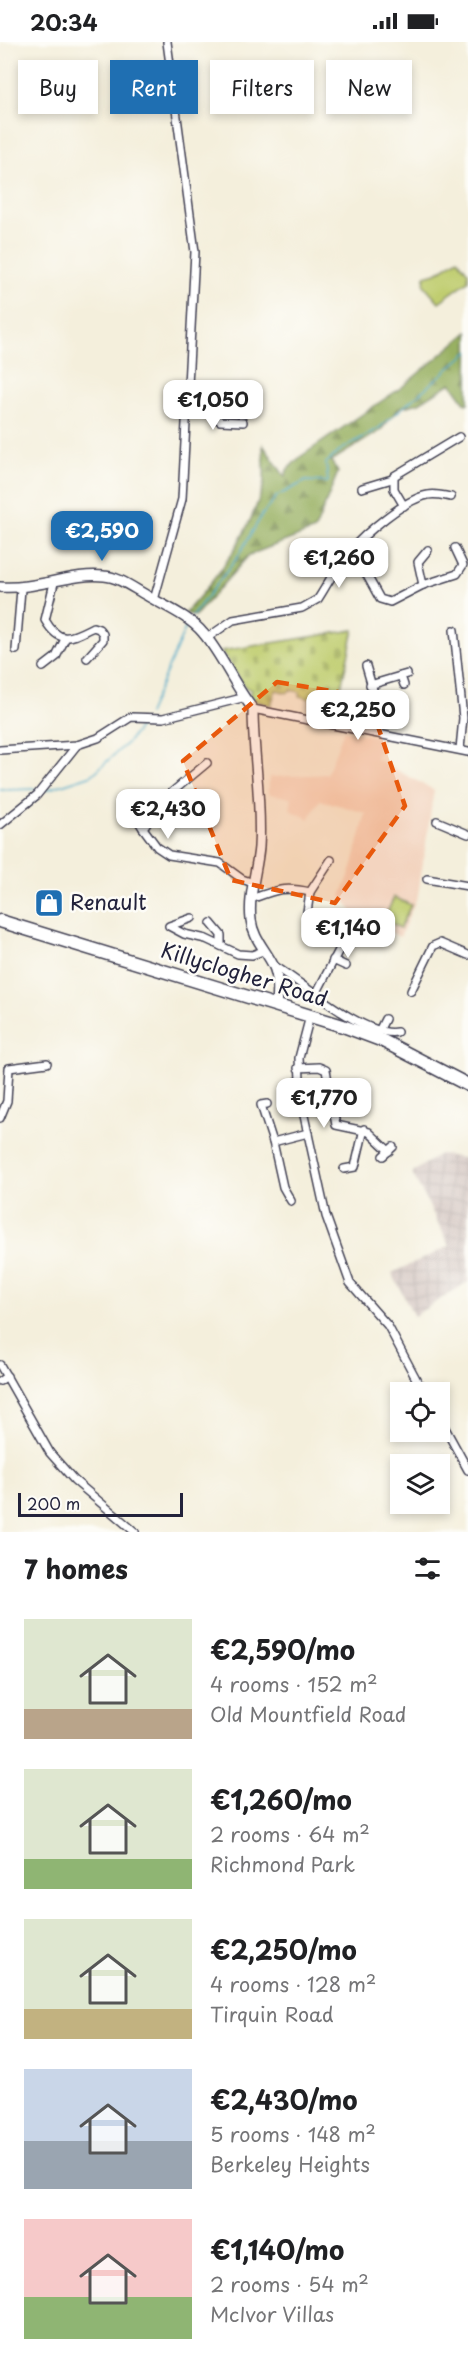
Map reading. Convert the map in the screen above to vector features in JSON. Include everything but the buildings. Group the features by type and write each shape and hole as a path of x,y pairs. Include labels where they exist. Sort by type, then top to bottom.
{"highway":[{"name":"Killyclogher Road","path":"0,921 277,1005 383,1041 468,1085"}],"street":[{"path":"154,600 182,499 195,252 167,42"},
{"path":"187,409 210,413 220,422 243,422"},
{"path":"362,488 392,479 398,473 459,437"},
{"path":"392,479 394,489 404,506"},
{"path":"207,638 233,620 302,608 313,603 318,599 345,557 370,532 404,506 432,494 451,497"},
{"path":"345,557 364,570 375,594 384,601 396,600 423,585 449,578 461,570 460,556 455,548"},
{"path":"423,585 418,562 428,550"},
{"path":"0,587 21,589 105,576 154,600 189,621 207,638 242,698 253,709 468,752"},
{"path":"54,583 45,620 55,633 65,639"},
{"path":"16,650 13,640 21,589"},
{"path":"43,667 56,657 65,639 93,627 99,628 103,634 103,640 87,658"},
{"path":"454,630 463,718 460,749"},
{"path":"366,666 380,714 377,732"},
{"path":"370,685 404,675 404,685"},
{"path":"0,750 77,745 98,738 131,717 163,718 242,698"},
{"path":"253,709 259,846 251,899 251,922 263,951 273,965 315,996 380,1029 397,1032"},
{"path":"0,825 41,789 77,745"},
{"path":"143,828 165,798 207,763"},
{"path":"127,803 157,847 169,855 220,863 242,879 254,883"},
{"path":"437,821 468,834"},
{"path":"307,912 310,892 331,860"},
{"path":"427,879 468,886"},
{"path":"251,899 283,888 310,892"},
{"path":"192,918 169,926 184,934 194,934 238,954 252,955 263,951"},
{"path":"211,923 221,935 221,946"},
{"path":"315,996 352,925 364,926 385,937"},
{"path":"411,991 433,946 440,943 468,955"},
{"path":"333,960 346,966"},
{"path":"273,965 278,988 277,1005"},
{"path":"310,1016 298,1068 301,1102 326,1216 350,1283 357,1294 382,1318 417,1382"},
{"path":"380,1029 385,1019"},
{"path":"0,1118 7,1101 9,1068 47,1063"},
{"path":"298,1068 319,1067 326,1071 336,1125 364,1129 379,1139 389,1151"},
{"path":"267,1104 261,1105 273,1142 283,1187 291,1201"},
{"path":"344,1169 355,1167 364,1129"},
{"path":"273,1142 308,1133"},
{"path":"0,1365 50,1453 74,1480 135,1532"},
{"path":"0,1382 7,1376"},
{"path":"450,1437 468,1470"}],"highlighted area":[{"path":"277,682 368,697 405,806 335,903 231,880 183,761"}],"shaded area":[{"path":"344,730 382,738 376,759 434,790 418,895 400,937 355,915 341,896 352,868 366,813 320,800 309,819 290,810 292,798 269,794 269,777 327,774"},
{"path":"439,1154 468,1159 468,1282 414,1316 392,1273 450,1246 412,1173"}],"green space":[{"path":"458,259 468,272 468,281 439,302 424,285 425,276 436,273"},
{"path":"468,332 468,403 466,404 451,383 419,403 399,408 380,431 331,461 338,472 315,530 249,555 195,616 185,613 232,554 257,505 264,482 263,445 285,477 287,470 300,457 402,387"},
{"path":"354,630 334,718 310,714 311,699 299,696 300,692 290,690 287,693 276,690 271,705 255,701 249,695 251,690 245,687 221,651"},
{"path":"394,897 411,905 400,928 384,920"}],"waterway":[{"path":"192,616 237,558 262,515 277,496 306,481 328,482 326,463 342,449 379,428 468,352"},
{"path":"148,714 188,622"},
{"path":"46,790 92,775 128,742 144,721"},
{"path":"0,790 38,789"}],"place":[{"name":"Renault","path":"49,903"}]}
